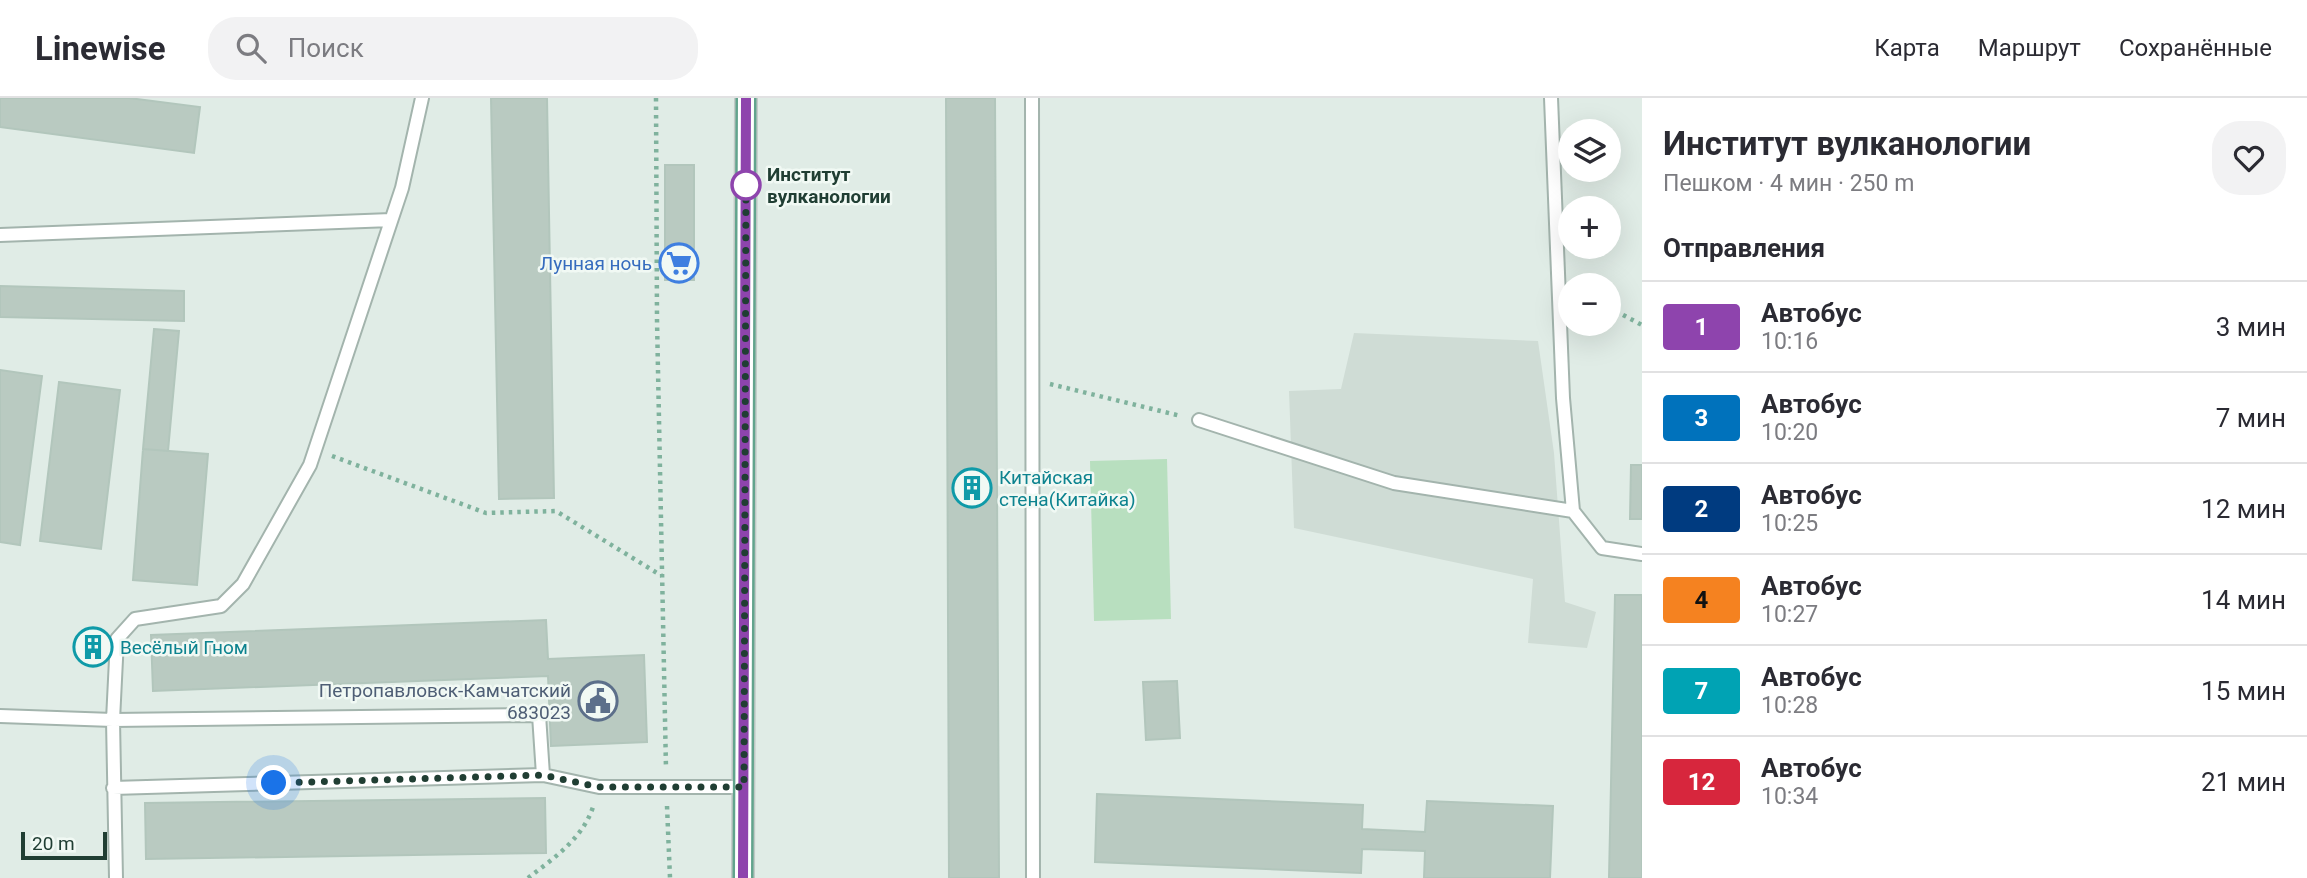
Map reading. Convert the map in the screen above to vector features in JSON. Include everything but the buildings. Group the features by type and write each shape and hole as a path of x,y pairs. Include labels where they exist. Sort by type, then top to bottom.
{"main road":[{"path":"743,878 746,98"}],"lane":[{"path":"116,878 113,720 117,639 135,619 221,606 243,584 310,465 401,188 422,98"},
{"path":"1032,98 1033,878"},
{"path":"1551,98 1563,398 1573,511 1602,548 1642,554"},
{"path":"0,235 391,220"},
{"path":"1199,420 1394,483 1573,511"},
{"path":"0,716 113,720 539,715 543,775"},
{"path":"113,788 543,775 598,787 744,787"}],"path":[{"path":"656,98 657,320 670,878"},
{"path":"1621,314 1642,325"},
{"path":"1033,380 1199,420"},
{"path":"315,450 486,513 556,510 662,576"},
{"path":"528,878 566,849 591,814 598,787"}],"shaded area":[{"path":"1354,333 1538,341 1554,453 1565,602 1596,612 1587,648 1528,643 1533,579 1294,528 1289,391 1341,389"}],"green space":[{"path":"1167,459 1171,619 1094,621 1090,461"}],"bus line":[{"name":"1","path":"743,878 746,98"}],"place":[{"name":"Институт вулканологии","path":"746,185"},
{"name":"Лунная ночь","path":"679,263"},
{"name":"Китайская стена(Китайка)","path":"972,488"},
{"name":"Весёлый Гном","path":"93,647"},
{"name":"Петропавловск-Камчатский 683023","path":"598,701"}],"route":[{"path":"274,783 543,775 598,787 744,787 746,181 746,185"}]}
